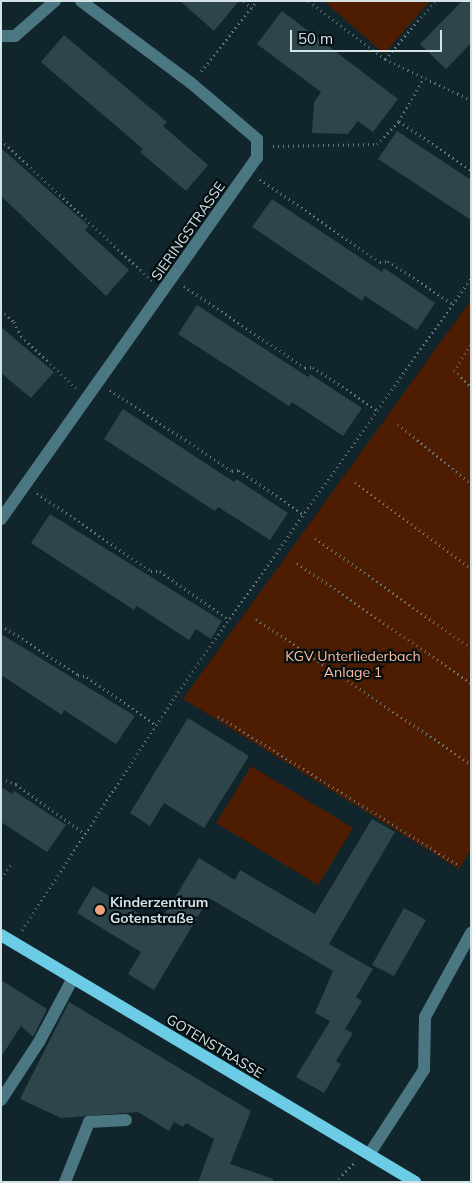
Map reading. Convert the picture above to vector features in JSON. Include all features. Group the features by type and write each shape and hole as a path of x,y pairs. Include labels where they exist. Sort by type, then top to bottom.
{"main road":[{"name":"GOTENSTRASSE","path":"1,935 370,1153 415,1182"}],"street":[{"path":"1,36 15,36 54,1"},
{"path":"81,1 191,83 257,138 257,146"},
{"name":"SIERINGSTRASSE","path":"1,519 257,158 257,146"},
{"path":"370,1153 424,1070 425,1017 471,933"},
{"path":"1,1100 39,1042 74,978"},
{"path":"65,1182 89,1122 126,1120"}],"path":[{"path":"244,1 252,8"},
{"path":"191,83 257,1"},
{"path":"309,1 385,59 471,100"},
{"path":"385,59 435,1"},
{"path":"257,146 377,144 399,121 424,78"},
{"path":"399,121 471,170"},
{"path":"1,140 163,291"},
{"path":"248,171 380,262 388,261 453,304"},
{"path":"172,278 305,368 313,367 377,410"},
{"path":"14,943 156,725 471,278"},
{"path":"1,310 14,322 21,336 87,399"},
{"path":"471,345 454,370 471,386"},
{"path":"98,382 232,471 240,470 304,514"},
{"path":"398,424 471,484"},
{"path":"355,482 471,568"},
{"path":"25,485 151,571 160,571 229,620"},
{"path":"316,538 471,648"},
{"path":"297,563 471,683"},
{"path":"256,619 471,764"},
{"path":"1,625 78,675 87,677 156,725"},
{"path":"218,716 458,865"},
{"path":"1,779 16,784 85,834"},
{"path":"1,878 12,862"},
{"path":"335,1182 355,1162 370,1153"}],"green space":[{"path":"324,1 430,1 384,54"},
{"name":"KGV Unterliederbach Anlage 1","path":"471,300 471,849 459,869 183,699"},
{"path":"251,766 353,828 318,885 216,823"}],"building":[{"path":"180,1 239,1 214,31"},
{"path":"462,1 471,1 471,43 446,69 420,44"},
{"path":"282,11 398,99 373,132 358,121 348,134 312,133 314,102 321,92 257,44"},
{"path":"64,35 167,122 163,126 208,165 186,191 140,152 143,149 41,62"},
{"path":"397,131 471,180 471,220 378,159"},
{"path":"1,148 89,226 85,230 129,270 106,296 1,196"},
{"path":"272,199 382,272 384,268 435,303 417,330 365,296 362,301 252,227"},
{"path":"197,305 308,377 310,374 362,408 343,436 292,402 289,406 178,334"},
{"path":"1,327 54,372 31,398 1,373"},
{"path":"123,409 234,482 236,479 288,513 270,540 218,507 215,511 104,439"},
{"path":"50,514 222,621 211,639 196,629 189,640 137,606 134,610 31,543"},
{"path":"1,634 135,716 116,744 64,710 62,715 1,675"},
{"path":"188,718 249,756 204,828 164,803 150,826 130,813"},
{"path":"1,787 12,794 14,791 66,825 47,852 1,822"},
{"path":"372,819 395,832 329,944 373,969 356,997 362,1001 345,1029 353,1033 336,1061 341,1064 324,1093 296,1077 330,1021 315,1013 333,971 209,898 154,990 128,974 141,952 77,913 93,886 158,925 199,858 235,880 240,870 315,914"},
{"path":"404,908 426,920 394,976 372,965"},
{"path":"1,980 47,1009 33,1037 21,1026 1,1057"},
{"path":"69,1002 251,1111 230,1164 273,1179 273,1182 198,1182 214,1139 186,1123 183,1127 174,1122 169,1131 138,1112 61,1118 20,1099"}],"place":[{"name":"Kinderzentrum Gotenstraße","path":"100,910"}]}
